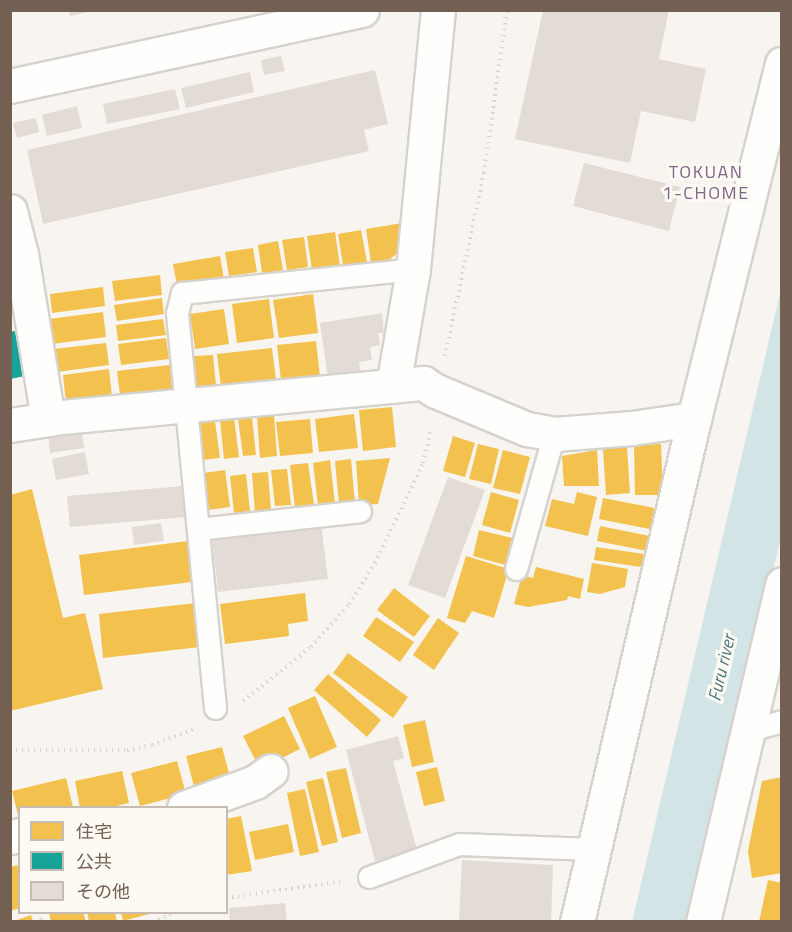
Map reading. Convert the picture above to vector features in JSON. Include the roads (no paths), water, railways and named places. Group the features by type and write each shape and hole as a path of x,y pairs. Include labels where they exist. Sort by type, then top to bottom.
{"street":[{"path":"10,86 362,10"},
{"path":"393,386 412,269 438,10"},
{"path":"577,921 694,420 782,64"},
{"path":"10,211 21,254 48,419"},
{"path":"10,425 48,419 423,383 436,391 527,429 554,434 694,420"},
{"path":"703,921 782,584"},
{"path":"187,806 255,782 271,771"}],"lane":[{"path":"218,713 177,313 182,293 412,269"},
{"path":"516,569 554,434"},
{"path":"198,529 360,511"},
{"path":"747,731 782,721"},
{"path":"369,877 459,844 592,849"}],"water":[{"name":"Furu river","path":"781,289 781,537 690,921 632,922"}],"district":[{"name":"TOKUAN 1-CHOME","path":"706,183"}]}
